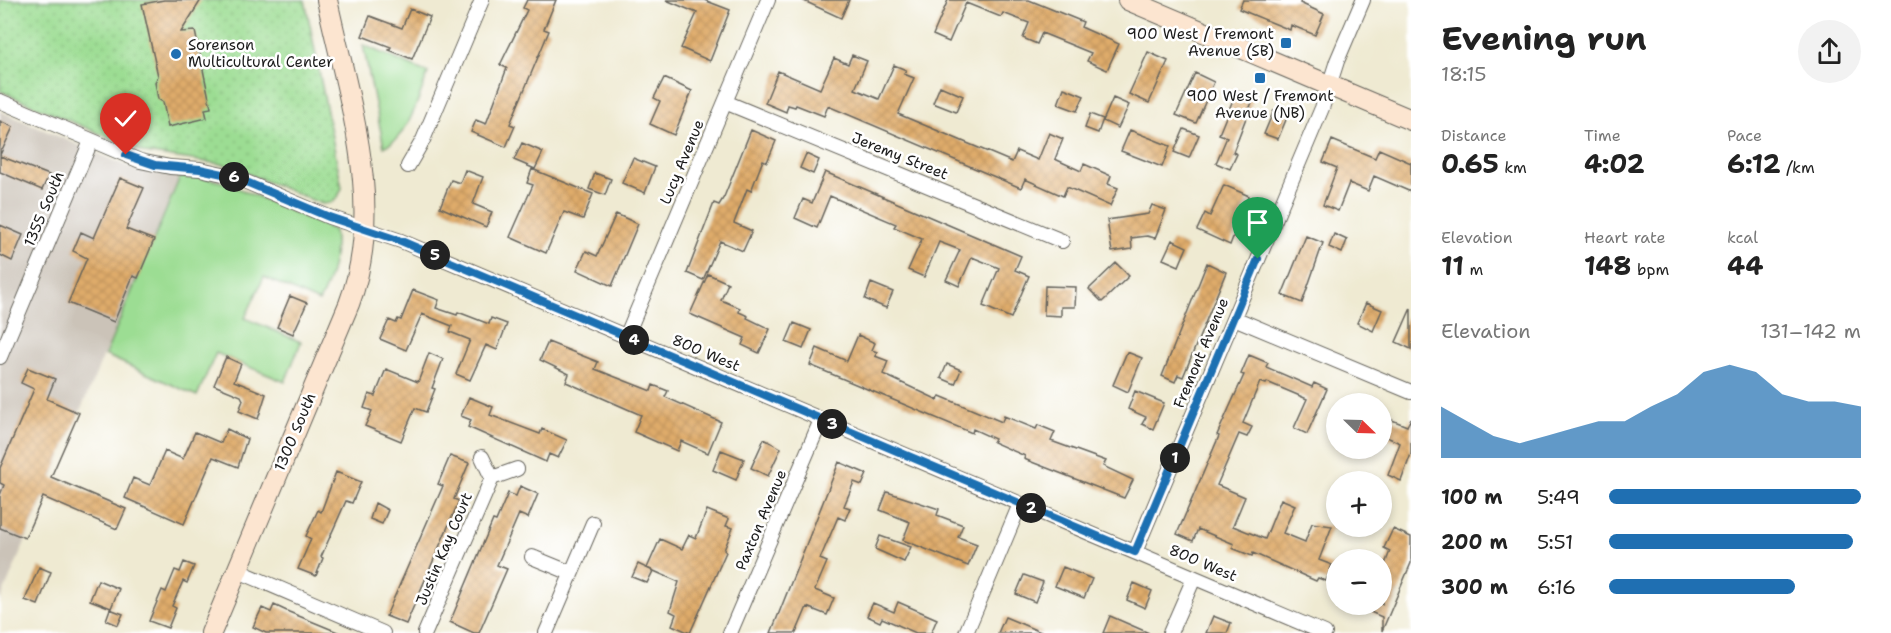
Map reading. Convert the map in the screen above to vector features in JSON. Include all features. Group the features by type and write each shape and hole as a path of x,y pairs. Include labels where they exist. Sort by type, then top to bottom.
{"main road":[{"name":"1300 South","path":"211,633 349,304 363,258 366,228 359,153 327,0"},
{"path":"1128,0 1411,120"}],"street":[{"path":"408,166 423,140 482,0"},
{"name":"Lucy Avenue","path":"626,337 768,0"},
{"name":"Fremont Avenue","path":"1135,552 1332,85 1337,61 1363,0"},
{"name":"800 West","path":"0,101 91,141 155,165 200,169 232,176 329,217 401,241 1325,633"},
{"name":"Jeremy Street","path":"725,102 1062,241"},
{"name":"1355 South","path":"0,357 91,141"},
{"path":"1234,318 1411,392"},
{"name":"Paxton Avenue","path":"730,633 821,420"},
{"path":"482,457 492,478 517,469"},
{"name":"Justin Kay Court","path":"425,633 492,478"},
{"path":"966,633 1020,504"},
{"path":"546,633 593,523"},
{"path":"532,557 571,573"},
{"path":"236,570 383,633"},
{"path":"1170,633 1194,578"}],"shaded area":[{"path":"0,111 134,169 179,177 0,601"}],"green space":[{"path":"0,0 305,0 342,188 338,197 330,203 322,204 227,165 145,153 0,91"},
{"path":"363,45 428,73 407,125 393,142 384,147"},
{"path":"180,177 202,177 226,183 334,230 335,248 332,267 319,302 264,277 245,318 301,342 285,382 216,353 197,396 105,355"}],"building":[{"name":"Sorenson Multicultural Center","path":"164,0 201,0 181,32 195,31 211,108 205,109 207,118 168,127 163,102 158,99 155,82 158,76 142,4"},
{"path":"527,0 556,0 544,29 549,31 510,124 515,126 506,147 471,132 476,120 486,124 507,68 500,65 527,10 523,8"},
{"path":"666,0 704,0 730,10 710,61 681,48 697,13"},
{"path":"802,0 849,0 841,18"},
{"path":"948,0 1029,0 1083,22 1081,27 1119,44 1107,70 1087,61 1091,53 1042,33 1037,44 1023,38 1029,23 1003,13 1001,17 966,3 949,42 933,35"},
{"path":"1243,0 1301,0 1300,3 1324,14 1315,35 1291,25 1290,30 1239,9"},
{"path":"410,9 430,17 412,59 389,50 391,47 362,36 370,16 402,28"},
{"path":"1148,52 1168,61 1149,103 1129,94"},
{"path":"852,55 867,61 855,89 879,99 894,65 906,70 904,74 914,78 898,114 1012,162 1017,151 1038,160 1049,133 1063,139 1055,159 1081,171 1084,164 1111,176 1108,184 1118,188 1110,206 1067,187 1063,196 1025,179 1021,188 828,106 824,116 796,105 795,107 788,105 786,112 765,103 778,71 820,89 834,58 848,64"},
{"path":"1195,73 1214,82 1196,123 1176,115"},
{"path":"664,78 692,91 674,135 650,124 660,101 654,98"},
{"path":"940,86 963,96 956,112 933,103"},
{"path":"1064,88 1084,96 1077,111 1058,104"},
{"path":"1237,90 1254,97 1233,152 1237,154 1230,169 1216,163 1227,137 1219,134"},
{"path":"1113,98 1129,105 1118,128 1103,121"},
{"path":"1274,110 1288,115 1278,139 1264,134"},
{"path":"1090,114 1103,119 1098,133 1085,128"},
{"path":"0,121 13,127 0,155"},
{"path":"1184,129 1199,135 1189,158 1174,152"},
{"path":"751,130 776,141 767,162 763,160 751,191 747,189 734,223 752,231 743,251 720,241 703,280 687,273 714,203 719,205 724,197"},
{"path":"1130,130 1170,146 1162,167 1121,151"},
{"path":"1332,140 1375,158 1379,149 1411,163 1411,192 1374,176 1368,191 1349,183 1338,211 1323,205 1337,168 1323,162"},
{"path":"522,143 543,152 535,169 514,160"},
{"path":"806,154 819,160 813,174 800,168"},
{"path":"0,156 49,175 42,190 0,172"},
{"path":"633,158 655,167 645,193 622,183"},
{"path":"532,169 593,194 583,219 564,212 546,253 510,237 533,185 527,183"},
{"path":"465,170 483,177 473,204 492,212 486,227 440,207 451,180 460,183"},
{"path":"825,172 1021,256 1015,270 1029,276 1011,318 983,306 999,268 972,257 959,286 946,280 960,250 939,242 924,277 908,270 922,239 894,227 896,224 830,196 817,228 795,218 803,199 812,203"},
{"path":"595,173 611,179 605,195 589,189"},
{"path":"120,178 144,188 126,229 154,240 138,278 133,276 114,322 68,303 87,258 73,251 81,232 94,238"},
{"path":"1224,185 1249,196 1230,245 1197,230 1205,213 1210,216"},
{"path":"1152,205 1166,210 1155,238 1147,236 1131,238 1132,249 1112,252 1107,220 1148,214"},
{"path":"616,214 638,224 612,286 577,270 586,251 597,256"},
{"path":"0,225 23,235 12,261 0,255"},
{"path":"1334,234 1347,240 1342,253 1329,247"},
{"path":"1306,236 1323,243 1302,303 1282,295"},
{"path":"1172,240 1187,247 1179,266 1163,259"},
{"path":"1116,263 1129,276 1102,302 1089,289"},
{"path":"1207,263 1226,272 1183,377 1178,375 1175,382 1162,376"},
{"path":"708,274 728,283 721,300 740,308 739,312 748,316 747,318 770,329 759,353 742,345 745,338 690,314"},
{"path":"871,283 893,292 886,308 865,299"},
{"path":"1045,286 1076,287 1075,307 1061,307 1061,316 1044,315"},
{"path":"413,290 439,300 436,308 457,315 458,312 489,324 491,318 507,324 497,350 486,345 470,380 456,374 470,340 450,332 452,326 422,314 406,350 380,339 389,320 396,323 398,319 401,320"},
{"path":"290,296 307,303 293,334 277,327"},
{"path":"1366,303 1382,310 1373,331 1357,323"},
{"path":"1411,308 1411,349 1396,342"},
{"path":"794,323 811,330 803,349 786,342"},
{"path":"858,335 875,343 872,350 877,352 875,356 888,361 883,374 938,400 940,396 1002,422 1004,416 1036,429 1038,425 1055,432 1051,441 1106,461 1103,466 1133,480 1124,498 1024,459 1025,456 993,442 995,439 973,429 972,433 810,365 817,348 847,361"},
{"path":"548,342 598,362 595,369 651,391 653,385 668,391 665,397 721,422 708,453 681,441 677,451 634,432 641,415 566,382 569,374 540,360"},
{"path":"1127,352 1142,358 1128,392 1113,385"},
{"path":"429,353 443,359 432,388 435,389 426,412 415,408 401,441 365,426 372,411 364,408 369,394 375,396 386,369 418,382"},
{"path":"1249,355 1268,363 1266,367 1312,387 1314,383 1327,389 1307,434 1294,428 1307,399 1267,382 1266,384 1260,382 1243,423 1252,427 1247,437 1239,434 1217,485 1245,497 1233,526 1265,539 1281,499 1295,505 1283,533 1305,542 1312,523 1326,525 1328,537 1319,560 1326,563 1326,581 1318,578 1316,581 1253,553 1252,556 1232,548 1234,544 1198,529 1193,541 1177,534 1244,375 1241,374"},
{"path":"226,357 241,364 234,381 266,394 258,419 239,411 243,400 241,396 214,385"},
{"path":"947,364 961,370 955,384 941,378"},
{"path":"28,368 55,379 47,399 79,413 51,477 126,509 117,529 43,497 25,538 0,528 0,495 4,485 0,483 0,468 34,389 21,383"},
{"path":"1135,391 1164,403 1153,429 1142,424 1146,417 1128,409"},
{"path":"469,397 493,407 490,415 540,434 542,429 567,440 558,458 549,454 546,462 468,427 471,420 461,416"},
{"path":"1411,418 1411,454 1401,481 1392,477 1392,471 1390,471 1400,443 1392,439 1392,420 1407,426"},
{"path":"227,429 247,439 238,467 213,457 184,524 125,498 133,478 150,485 165,451 183,459 195,432 221,443"},
{"path":"764,439 781,448 768,476 751,468"},
{"path":"721,450 744,459 736,480 713,470"},
{"path":"450,456 469,463 454,499 459,501 406,624 386,616 443,486 438,484"},
{"path":"839,462 867,474 862,485 854,482 844,506 850,508 845,520 838,517 820,559 827,562 815,590 834,598 827,615 807,607 796,633 771,633"},
{"path":"336,472 361,482 352,503 346,501 321,557 323,558 316,576 298,569 311,539 306,536 318,510 321,512"},
{"path":"520,486 538,494 528,518 519,514 497,565 507,569 479,633 474,633 450,622 493,520 496,521 508,493 516,496"},
{"path":"887,492 939,509 937,515 963,525 958,537 977,544 968,566 903,540 910,522 880,510"},
{"path":"375,503 388,510 382,524 370,519"},
{"path":"707,510 729,519 726,526 733,528 724,550 726,552 690,633 672,625 676,614 670,611 679,582 647,568 660,539 682,549 689,535 696,538"},
{"path":"1393,529 1411,537 1411,563 1392,608 1392,549 1384,548 1389,537 1392,537"},
{"path":"880,536 911,547 904,562 875,549"},
{"path":"184,562 194,566 187,583 183,581 172,606 176,608 168,628 149,621 162,590 166,592 175,570 180,572"},
{"path":"638,564 653,571 647,583 632,577"},
{"path":"39,567 51,572 38,605 25,600"},
{"path":"1063,567 1092,579 1084,598 1055,586"},
{"path":"1024,575 1043,582 1035,602 1016,594"},
{"path":"98,580 119,589 111,608 90,600"},
{"path":"1134,583 1152,591 1145,608 1127,600"},
{"path":"898,602 937,619 931,633 916,633 882,618 880,622 867,616 873,603 894,612"},
{"path":"274,605 340,633 266,633 253,627 262,608 271,612"},
{"path":"110,609 123,614 118,625 106,620"},
{"path":"1377,615 1389,615 1382,631 1382,617"},
{"path":"1110,616 1149,633 1103,633"},
{"path":"1213,616 1231,623 1227,633 1206,633"},
{"path":"1005,617 1043,633 998,633"}],"place":[{"name":"900 West / Fremont Avenue (SB)","path":"1286,43"},
{"name":"Sorenson Multicultural Center","path":"176,54"},
{"name":"900 West / Fremont Avenue (NB)","path":"1260,78"}],"route":[{"path":"126,155 155,165 200,169 232,176 329,217 401,241 1135,552 1258,259"}]}
